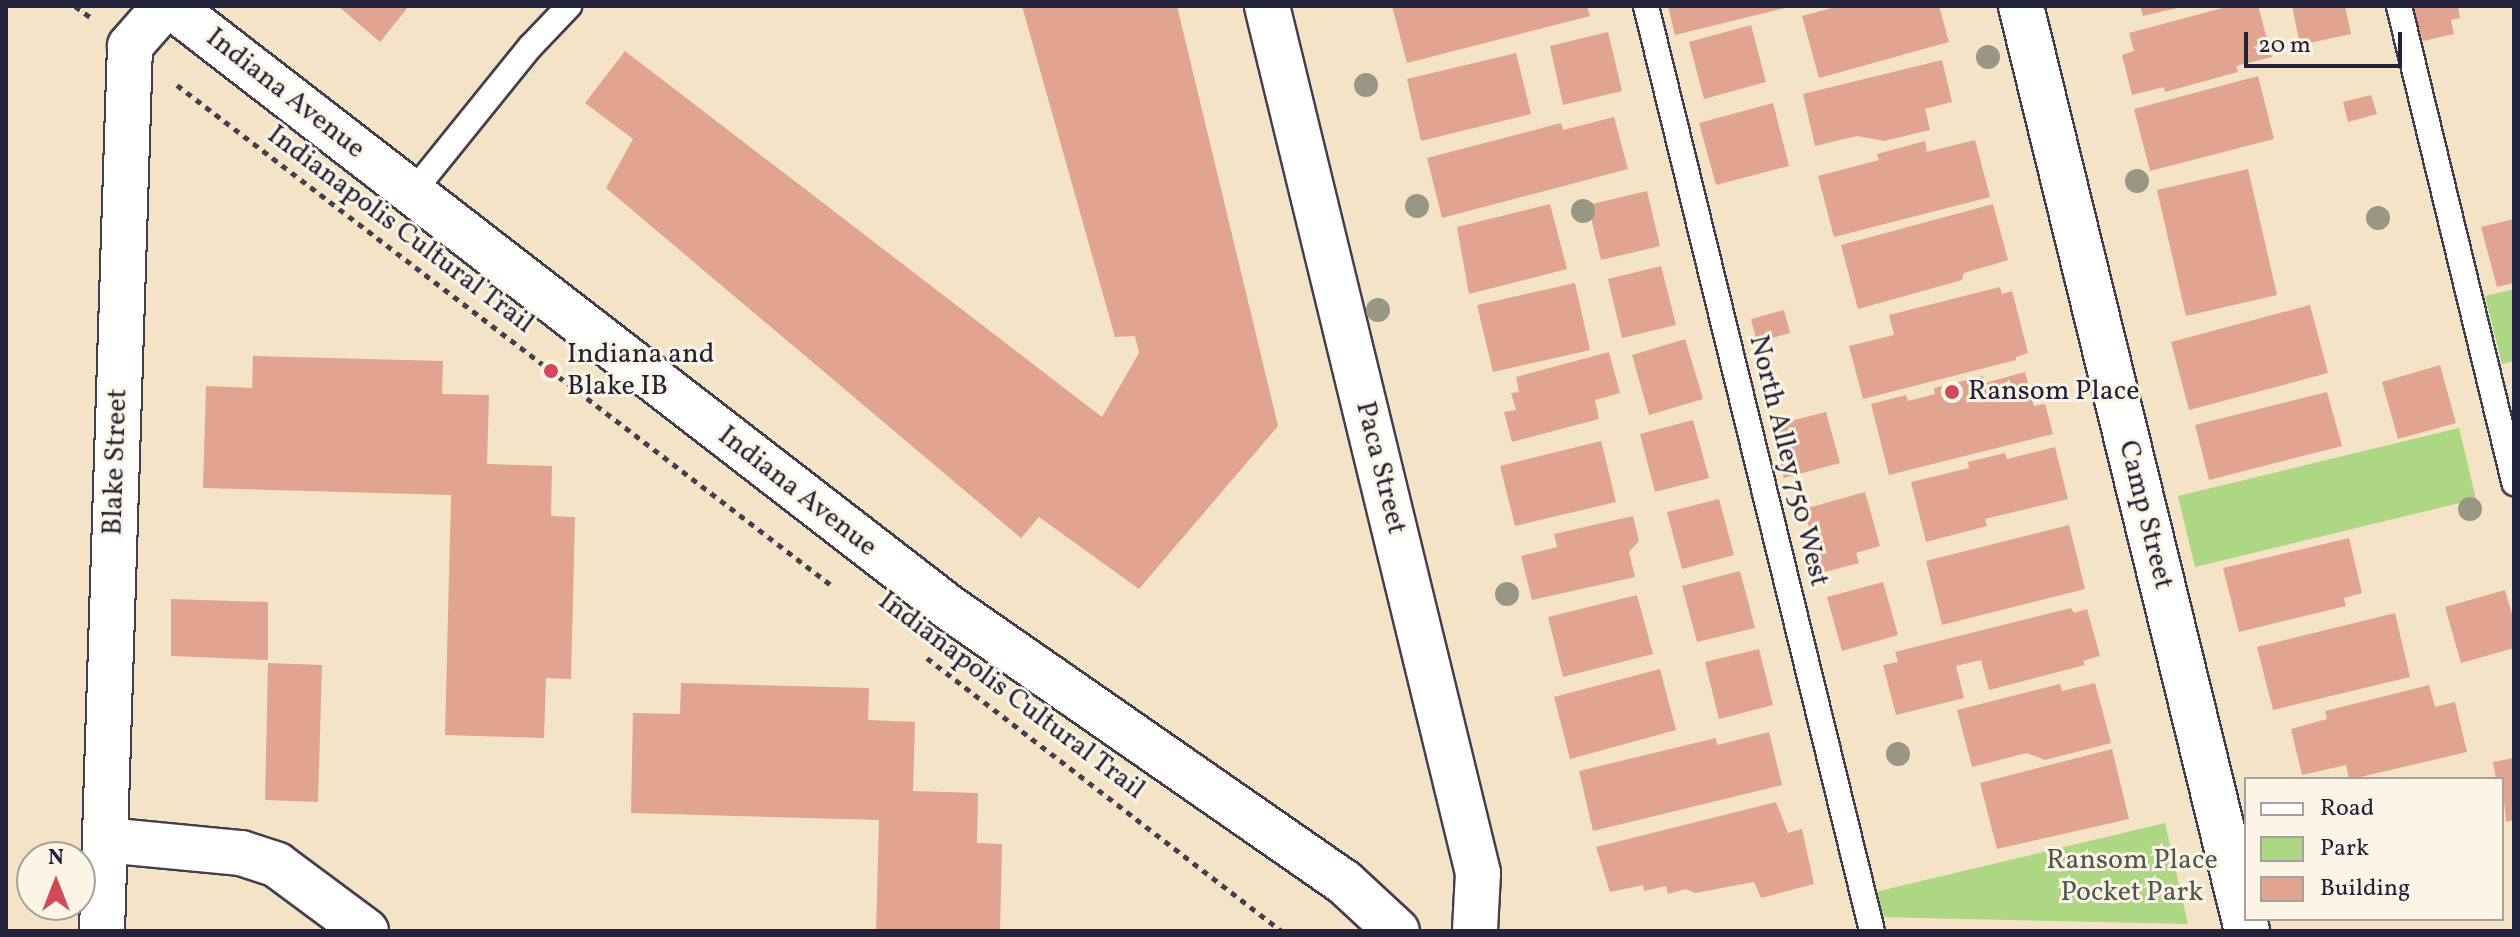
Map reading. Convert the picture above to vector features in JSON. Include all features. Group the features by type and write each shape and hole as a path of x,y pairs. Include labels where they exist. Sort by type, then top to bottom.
{"street":[{"name":"Indiana Avenue","path":"168,6 948,607 1344,882 1397,931"},
{"name":"Blake Street","path":"102,931 130,46 168,6"},
{"name":"Paca Street","path":"1267,6 1478,873 1475,931"},
{"name":"Camp Street","path":"2021,6 2244,919"},
{"path":"105,840 241,853 277,865 366,931"}],"lane":[{"path":"412,193 530,47 569,6"},
{"name":"North Alley 750 West","path":"1646,6 1872,931"},
{"path":"2399,6 2514,483"}],"path":[{"name":"Indianapolis Cultural Trail","path":"180,87 839,590"},
{"name":"Indianapolis Cultural Trail","path":"927,657 1281,931"}],"green space":[{"path":"2514,289 2514,361 2502,364 2485,296"},
{"path":"2459,428 2476,499 2195,567 2178,496"},
{"name":"Ransom Place Pocket Park","path":"2165,823 2188,924 1875,917 1871,893"}],"building":[{"path":"338,6 409,6 380,42"},
{"path":"1022,6 1177,6 1278,426 1139,589 1039,517 1021,538 606,188 633,139 585,103 625,51 1102,417 1139,353 1135,336 1115,337"},
{"path":"1392,6 1587,6 1590,16 1407,63"},
{"path":"1668,6 1789,6 1789,7 1675,35"},
{"path":"1839,6 1939,6 1949,42 1819,78 1802,16"},
{"path":"2140,6 2182,6 2182,7 2143,16"},
{"path":"2230,6 2258,6 2272,57 2236,66 2238,72 2165,92 2164,87 2132,95 2122,55 2134,51 2129,33"},
{"path":"2292,6 2345,6 2351,34 2300,45"},
{"path":"2412,6 2458,6 2460,18 2451,20 2454,34 2423,41"},
{"path":"1751,25 1766,82 1704,99 1689,42"},
{"path":"1608,32 1622,91 1563,105 1550,46"},
{"path":"1516,53 1531,114 1421,141 1407,79"},
{"path":"1942,60 1952,102 1925,109 1930,130 1884,141 1857,136 1815,146 1803,94"},
{"path":"2258,76 2274,139 2150,171 2134,109"},
{"path":"2371,95 2377,114 2348,122 2343,102"},
{"path":"1773,103 1789,166 1716,185 1699,123"},
{"path":"1614,117 1628,169 1442,218 1427,158 1561,123 1563,130"},
{"path":"1975,140 1990,197 1834,237 1818,176 1879,160 1877,154 1925,141 1927,152"},
{"path":"2248,169 2277,295 2186,316 2157,190"},
{"path":"1647,191 1660,246 1601,260 1588,205"},
{"path":"1550,204 1567,269 1469,294 1457,227"},
{"path":"1993,204 2008,260 1964,273 1962,280 1858,309 1841,245"},
{"path":"2514,219 2514,283 2497,287 2481,227"},
{"path":"1661,266 1676,325 1622,338 1608,279"},
{"path":"1575,283 1590,350 1493,372 1477,305"},
{"path":"2000,287 2002,294 2012,291 2028,353 2016,357 2016,360 1863,399 1849,346 1894,335 1889,315"},
{"path":"2310,305 2328,373 2189,410 2171,342"},
{"path":"1784,310 1790,333 1757,342 1751,319"},
{"path":"1685,339 1703,399 1649,415 1632,355"},
{"path":"1609,352 1620,393 1595,400 1599,419 1512,442 1504,412 1516,410 1511,393 1519,392 1516,377"},
{"path":"253,356 443,361 442,394 489,395 487,464 552,466 551,516 575,517 571,679 546,678 544,738 445,735 451,495 203,488 206,386 252,388"},
{"path":"2440,365 2456,423 2398,439 2382,382"},
{"path":"2025,372 2034,406 2045,404 2053,434 1889,475 1871,404 1906,395 1908,401 1935,394 1934,388 1983,376 1985,383"},
{"path":"2327,392 2342,446 2209,480 2195,425"},
{"path":"1826,412 1840,463 1784,478 1771,426"},
{"path":"1693,420 1709,478 1655,492 1640,434"},
{"path":"1601,441 1616,502 1515,526 1500,466"},
{"path":"2055,447 2068,499 1985,519 1987,526 1926,542 1911,482 1969,468 1968,462 2005,453 2007,459"},
{"path":"1865,492 1880,546 1856,553 1859,563 1821,573 1804,509"},
{"path":"1719,499 1734,555 1682,569 1667,512"},
{"path":"1633,516 1639,541 1629,552 1635,577 1532,600 1521,556 1557,547 1554,534"},
{"path":"2069,525 2085,589 1942,625 1926,561"},
{"path":"2349,538 2362,593 2344,598 2346,606 2239,632 2223,568"},
{"path":"1740,571 1755,628 1697,642 1682,586"},
{"path":"1883,582 1898,635 1842,651 1827,597"},
{"path":"2505,590 2514,621 2514,648 2461,663 2445,607"},
{"path":"1637,595 1653,654 1563,677 1548,617"},
{"path":"171,599 268,602 268,660 171,656"},
{"path":"2071,608 2074,613 2087,609 2100,656 2083,661 2085,665 1989,690 1981,660 1956,666 1964,698 1896,715 1883,665 1898,662 1895,652"},
{"path":"2395,613 2410,677 2273,710 2257,647"},
{"path":"1759,649 1773,705 1719,719 1705,662"},
{"path":"268,663 322,665 318,802 265,800"},
{"path":"1660,669 1676,730 1570,759 1554,697"},
{"path":"681,683 869,688 868,720 915,722 913,791 978,793 977,843 1002,844 1000,931 876,931 879,820 631,813 633,713 680,714"},
{"path":"2095,683 2111,743 2045,760 2027,753 1972,767 1957,710 2060,684 2062,691"},
{"path":"2429,685 2435,707 2455,702 2467,752 2361,777 2349,777 2346,765 2302,775 2291,729 2327,719 2325,711"},
{"path":"1769,732 1782,785 1593,831 1579,771 1716,738 1717,745"},
{"path":"2112,749 2129,819 1997,849 1980,783"},
{"path":"2514,758 2514,820 2506,822 2504,777 2496,777 2493,762"},
{"path":"1776,802 1788,833 1802,829 1814,884 1761,898 1754,882 1695,893 1686,889 1668,894 1666,886 1644,891 1643,885 1610,892 1596,847"}],"place":[{"name":"Indiana and Blake IB","path":"551,371"},
{"name":"Ransom Place","path":"1952,392"}]}
